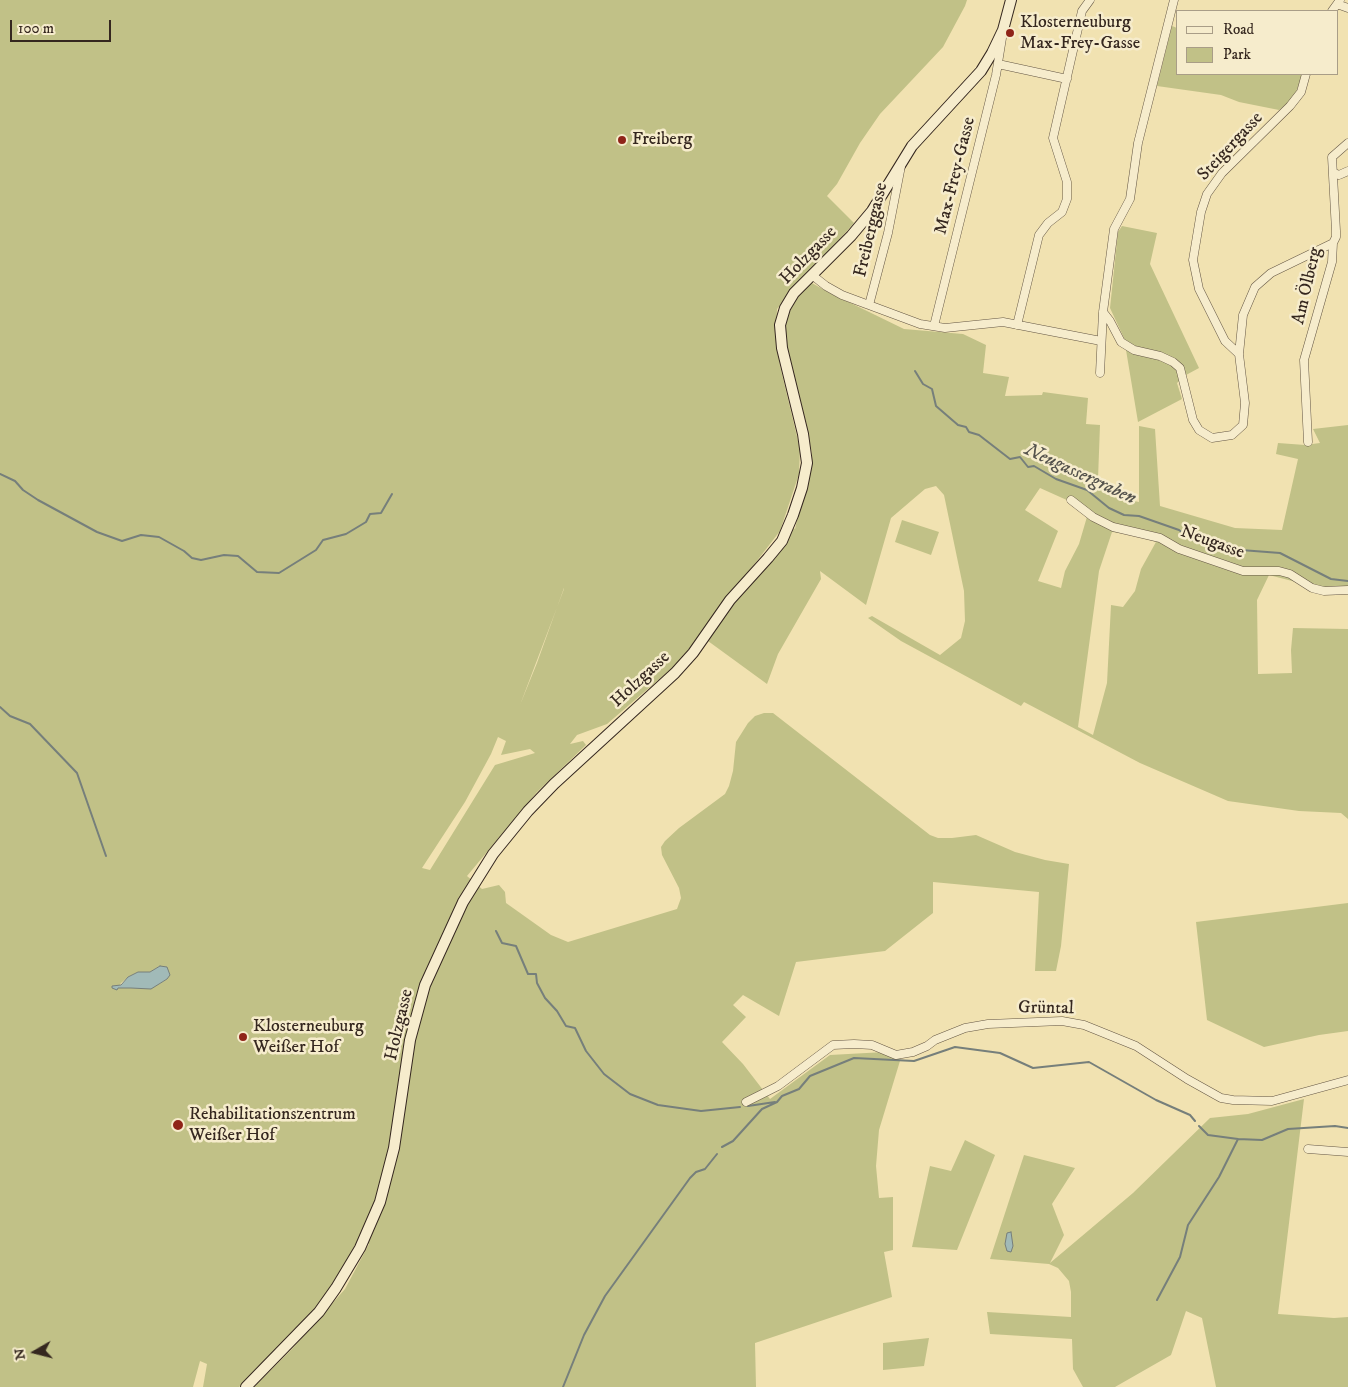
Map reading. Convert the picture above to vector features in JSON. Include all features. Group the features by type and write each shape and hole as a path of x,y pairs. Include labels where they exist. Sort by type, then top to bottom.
{"street":[{"name":"Holzgasse","path":"246,1387 319,1312 360,1248 380,1202 394,1148 410,1040 425,986 463,902 493,854 528,811 554,784 693,653 725,606 768,558 787,530 802,488 807,464 803,434 782,348 780,325 785,308 789,301 851,236 878,203 912,146 981,71 1003,31 1011,0"},
{"path":"1017,325 1039,235 1048,223 1062,212 1067,200 1067,182 1054,138 1082,11 1090,0"},
{"path":"1100,373 1103,312 1114,229 1130,199 1138,143 1174,0"},
{"path":"1339,2 1348,8"},
{"name":"Max-Frey-Gasse","path":"934,326 996,75 1003,31"},
{"path":"998,64 1067,79"},
{"path":"981,71 996,75"},
{"name":"Steigergasse","path":"1239,354 1225,342 1199,289 1192,260 1201,212 1207,194 1222,173 1290,106 1300,92 1306,75"},
{"name":"Am Ölberg","path":"1308,442 1304,360 1332,262 1333,243 1336,237 1332,158 1348,143"},
{"name":"Freiberggasse","path":"869,305 888,233 902,162"},
{"path":"1334,173 1342,174 1348,171"},
{"path":"878,203 893,208"},
{"path":"1103,312 1121,342 1134,350 1160,356 1174,362 1180,368 1193,420 1199,430 1212,438 1232,435 1243,425 1245,403 1239,354 1243,316 1255,287 1271,273 1333,243"},
{"path":"812,276 834,291 904,318 934,326 954,328 997,322 1101,341"},
{"name":"Neugasse","path":"1071,500 1093,518 1113,527 1160,538 1179,549 1243,571 1279,571 1290,574 1312,588 1324,591 1348,590"},
{"name":"Grüntal","path":"746,1102 778,1086 833,1045 854,1044 872,1046 896,1055 914,1052 935,1040 965,1028 988,1024 1062,1021 1084,1024 1136,1046 1187,1079 1221,1098 1272,1101 1348,1080"},
{"path":"1043,1022 1045,1031"},
{"path":"1308,1149 1348,1152"}],"green space":[{"path":"0,0 967,0 943,47 880,114 860,143 837,184 827,196 854,223 777,309 776,337 780,366 800,449 799,474 780,531 678,663 607,724 577,735 570,744 583,741 586,745 537,792 467,876 482,889 499,885 505,892 506,903 551,935 568,942 677,909 681,898 679,888 662,855 661,847 679,828 725,794 733,771 736,742 748,723 755,716 764,713 773,713 930,835 938,838 952,838 976,835 1015,852 1069,864 1061,946 1056,971 1035,971 1039,892 933,882 933,913 885,951 796,962 779,1016 743,995 733,1005 746,1017 722,1042 743,1064 770,1099 830,1055 903,1051 879,1130 876,1166 879,1198 893,1197 893,1250 884,1252 892,1297 755,1343 756,1387 254,1387 292,1349 345,1289 369,1244 360,1241 339,1279 318,1306 278,1351 239,1387 203,1387 207,1364 200,1361 193,1387 0,1387","holes":["557,608 537,663 520,705","498,737 506,741 501,755 530,749 535,753 495,765 430,870 422,868 465,802","160,966 167,979 159,984 118,988 128,977 138,972 150,972"]},
{"path":"1172,26 1176,28 1176,75 1303,75 1290,101 1279,110 1239,102 1221,95 1157,86"},
{"path":"1122,226 1157,233 1150,264 1199,368 1186,375 1177,383 1182,399 1138,422 1124,338 1110,308 1118,232"},
{"path":"810,282 904,329 963,334 986,345 983,373 1009,377 1005,396 1042,395 1043,392 1088,398 1086,424 1100,425 1098,479 1118,498 1139,502 1139,426 1155,429 1160,506 1235,528 1282,530 1298,459 1276,454 1278,443 1305,445 1320,443 1313,429 1348,425 1348,591 1312,591 1296,582 1269,575 1257,600 1258,674 1292,673 1291,650 1293,628 1348,629 1348,819 1341,813 1299,811 1228,801 1140,763 1024,702 1021,706 901,641 868,618 872,616 940,655 961,638 965,621 964,591 944,495 936,486 925,489 891,518 866,605 820,571 821,579 778,654 767,684 708,641 718,622 792,527 795,529 812,454 806,422 787,350 784,325 794,298","holes":["1040,488 1089,510 1079,544 1065,571 1061,588 1038,581 1058,531 1025,510","1112,532 1133,534 1156,542 1141,569 1135,591 1123,607 1111,605 1107,683 1093,735 1078,727 1099,571"]},
{"path":"902,520 939,532 931,555 895,542"},
{"path":"1348,903 1348,1031 1264,1047 1207,1020 1196,922"},
{"path":"1304,1099 1278,1314 1334,1318 1348,1317 1348,1387 1216,1387 1202,1318 1186,1311 1171,1355 1115,1387 1083,1387 1073,1369 1072,1339 990,1334 987,1312 1071,1317 1069,1281 1058,1268 1049,1264 990,1259 1024,1155 1075,1168 1052,1204 1064,1235 1050,1263 1133,1193 1210,1118 1248,1114"},
{"path":"965,1140 995,1155 957,1250 912,1247 930,1166 951,1171"},
{"path":"929,1338 924,1366 883,1370 883,1343"}],"water":[{"path":"160,966 167,967 170,975 151,989 118,988 117,990 112,988 112,986 121,985 128,977 138,972 150,972"},
{"path":"1011,1232 1013,1246 1011,1252 1007,1251 1005,1244 1007,1233"}],"waterway":[{"name":"Neugassergraben","path":"915,371 923,384 932,389 936,406 958,425 966,427 969,432 979,435 1010,459 1020,457 1028,467 1034,466 1056,479 1087,490 1109,508 1124,515 1139,516 1179,530 1192,540 1226,543 1241,550 1280,553 1331,579 1348,581"},
{"path":"0,474 15,481 23,490 38,500 97,532 122,541 141,535 159,537 184,551 192,558 201,560 224,555 238,556 257,572 279,573 316,550 323,540 346,534 366,522 370,514 381,513 392,494"},
{"path":"0,707 10,716 30,724 77,773 106,856"},
{"path":"496,931 502,943 516,946 528,974 536,974 537,983 545,998 557,1011 566,1026 575,1028 586,1051 604,1074 630,1094 658,1105 701,1111 740,1107"},
{"path":"722,1147 733,1141 762,1109 777,1102 782,1096 799,1089 810,1076 854,1058 914,1061 955,1047 1000,1053 1033,1068 1089,1062 1156,1100 1190,1115 1195,1121"},
{"path":"748,1106 775,1102"},
{"path":"1199,1126 1208,1135 1238,1139"},
{"path":"1157,1300 1180,1257 1188,1225 1219,1177 1238,1139 1262,1140 1288,1129 1335,1126 1348,1128"},
{"path":"563,1387 584,1335 605,1296 690,1178 696,1172 705,1169 717,1154"}],"place":[{"name":"Klosterneuburg Max-Frey-Gasse","path":"1010,33"},
{"name":"Freiberg","path":"622,140"},
{"name":"Klosterneuburg Weißer Hof","path":"243,1037"},
{"name":"Rehabilitationszentrum Weißer Hof","path":"178,1125"}]}
